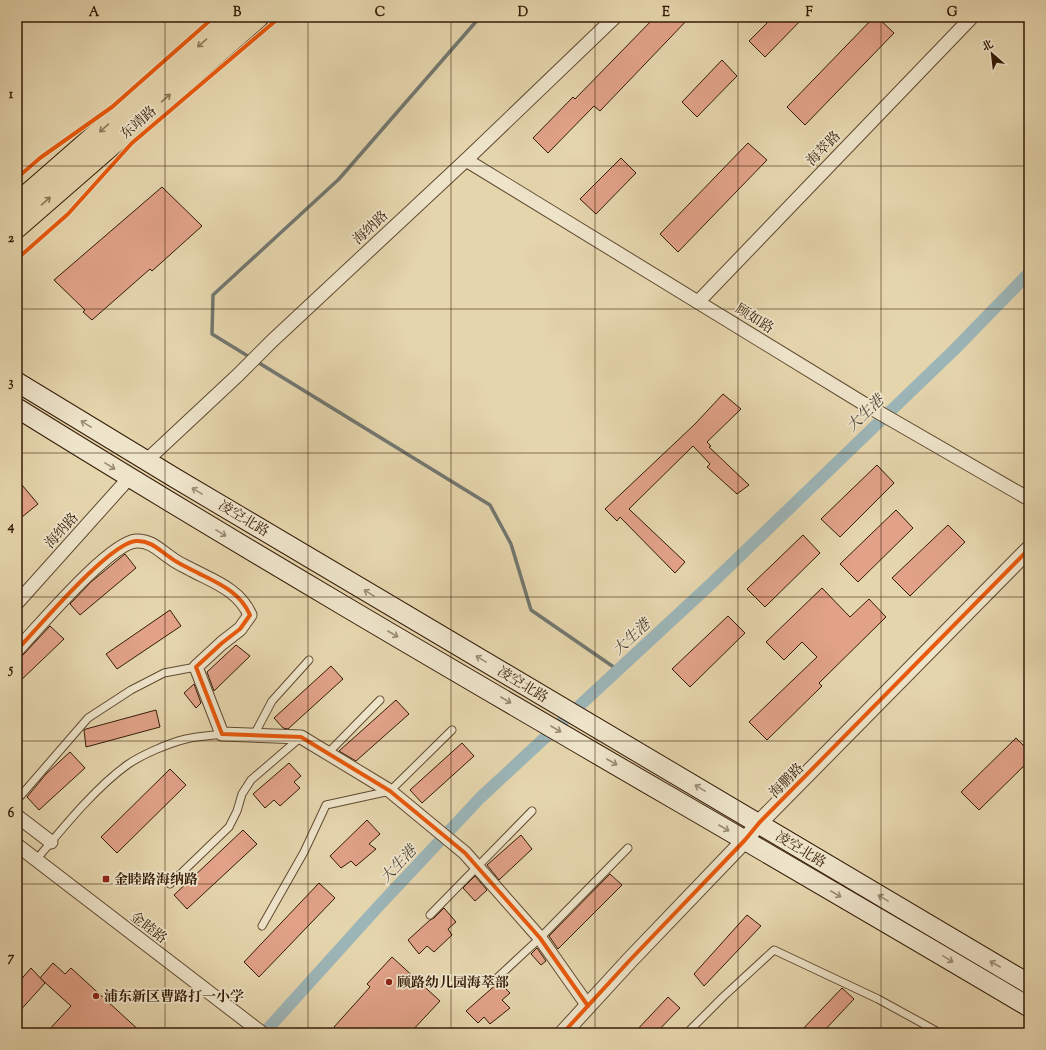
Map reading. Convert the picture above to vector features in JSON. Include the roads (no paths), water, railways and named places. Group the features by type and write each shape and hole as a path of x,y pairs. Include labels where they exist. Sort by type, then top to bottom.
{"main road":[{"name":"东靖路","path":"17,204 231,17"},
{"name":"东靖路","path":"17,227 258,17"},
{"name":"凌空北路","path":"17,382 146,461 1029,984"},
{"name":"凌空北路","path":"17,408 129,478 1029,1007"}],"street":[{"name":"海纳路","path":"146,461 466,160 615,17"},
{"name":"海萃路","path":"698,302 972,17"},
{"name":"顾如路","path":"466,160 866,405 1029,499"},
{"name":"海纳路","path":"17,603 129,478"},
{"path":"17,650 99,564 119,548 136,541 150,542 172,559 234,593 246,605 250,615 240,629 196,667 222,734 301,737 390,790 465,853 540,938 588,1006"},
{"name":"海鹏路","path":"565,1032 745,840 759,823 1029,549"},
{"path":"17,816 51,842"},
{"name":"金睦路","path":"17,845 262,1033"}],"lane":[{"path":"254,735 272,701 309,660"},
{"path":"17,800 88,718 131,690 164,673 196,667"},
{"path":"328,753 380,700"},
{"path":"262,926 304,852 326,805 390,790 452,730"},
{"path":"36,860 100,788 128,764 151,752 186,739 222,734"},
{"path":"170,884 229,827 237,811 242,794 251,780 301,737"},
{"path":"430,915 532,812"},
{"path":"497,978 540,938 628,848"},
{"path":"687,1033 724,996 774,950 878,998 940,1033"}],"waterway":[{"path":"480,17 339,179 213,295 212,334 490,505 511,544 531,610 618,670"},
{"name":"大生港","path":"264,1033 376,909 480,798 713,582 955,349 1029,273"}],"place":[{"name":"金睦路海纳路","path":"106,879"},
{"name":"顾路幼儿园海萃部","path":"389,982"},
{"name":"浦东新区曹路打一小学","path":"96,996"}]}
